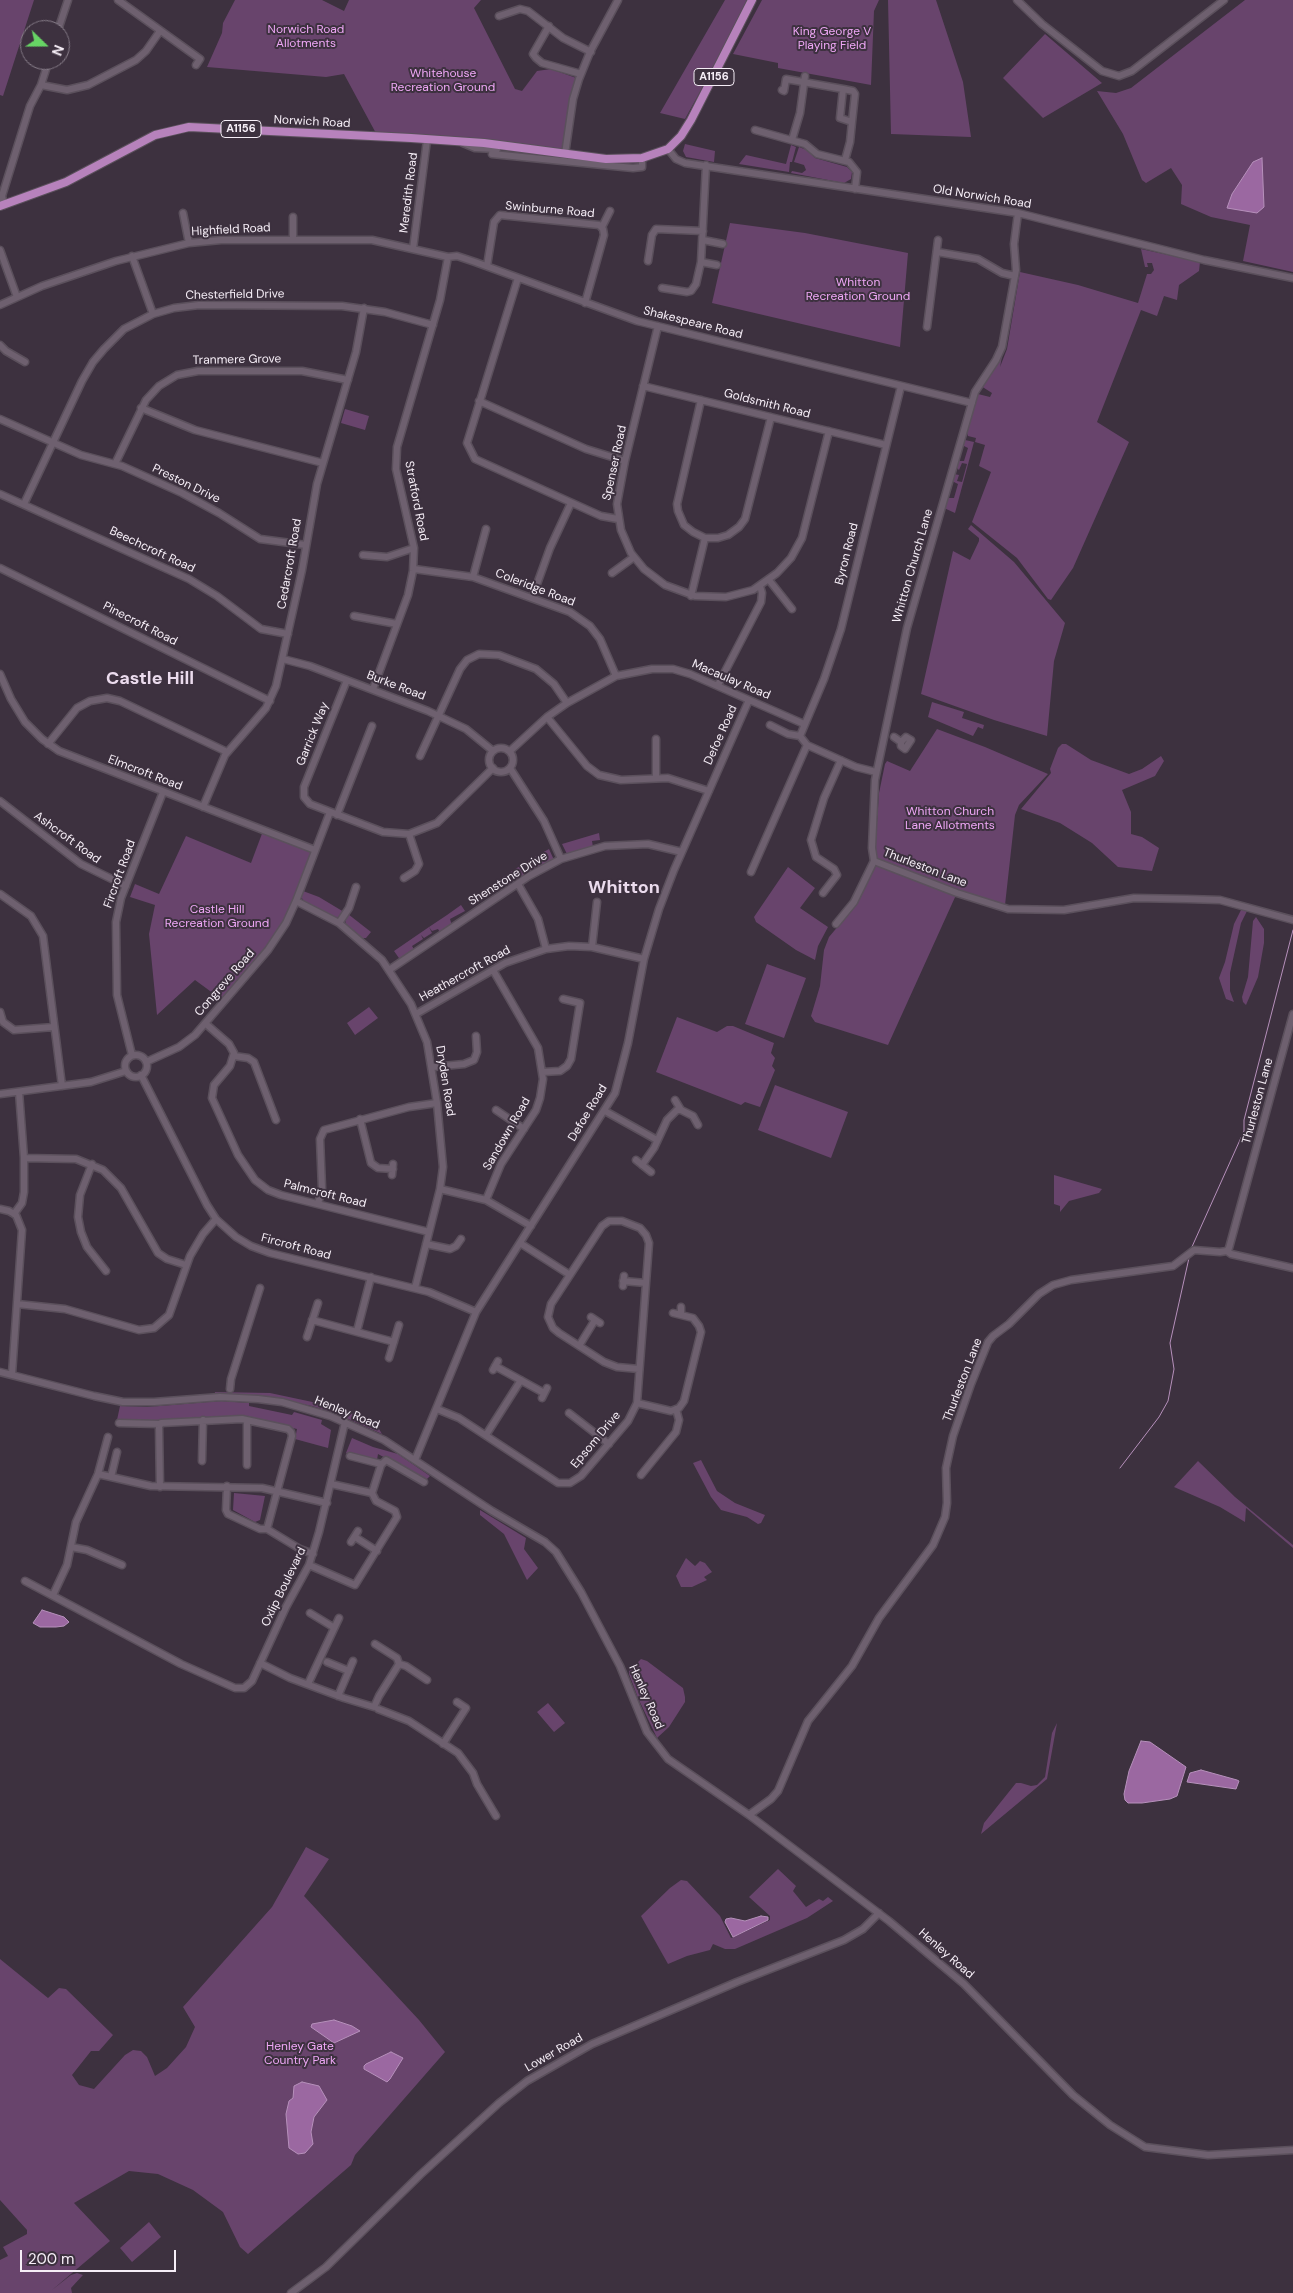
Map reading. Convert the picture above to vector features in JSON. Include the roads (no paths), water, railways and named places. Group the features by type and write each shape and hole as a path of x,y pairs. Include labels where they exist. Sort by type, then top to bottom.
{"main road":[{"name":"A1156","path":"668,149 681,136 691,120 752,0"},
{"name":"Norwich Road","path":"2,205 75,178 155,135 184,127 484,143 493,147 508,147 620,160 642,158 668,149"}],"street":[{"path":"61,20 68,0"},
{"path":"118,0 200,59 196,65"},
{"path":"565,154 573,99 581,74 618,0"},
{"path":"1017,0 1042,24 1102,71 1115,76 1132,71 1224,0"},
{"path":"499,16 524,10 568,41 591,52"},
{"path":"549,26 533,54 542,63 581,74"},
{"path":"41,85 67,90 88,85 136,60 146,51 160,30"},
{"path":"2,205 2,196 30,106 41,85 46,70"},
{"path":"782,90 784,90 786,79 804,79 853,91 855,94 850,142 845,160"},
{"path":"792,140 800,113 804,79"},
{"path":"843,89 840,118 852,122"},
{"path":"755,130 808,145 817,154 851,163 857,172 855,189"},
{"name":"Meredith Road","path":"413,249 427,140"},
{"name":"Norwich Road","path":"459,142 475,148 493,147 492,154 633,168 642,167 642,158"},
{"name":"Old Norwich Road","path":"668,149 682,162 1018,213 1204,260 1293,278"},
{"path":"662,288 684,292 691,291 696,284 701,262 706,165"},
{"path":"602,228 610,211"},
{"path":"183,213 188,243"},
{"name":"Whitton Church Lane","path":"836,924 854,902 874,861 872,848 876,772 913,603 972,403 978,386 1000,352 1015,276 1014,244 1018,213"},
{"name":"Swinburne Road","path":"487,266 494,222 500,216 596,224 602,228 604,235 585,303"},
{"path":"293,217 293,239"},
{"path":"648,261 652,235 656,229 703,231"},
{"name":"Highfield Road","path":"0,304 42,286 132,256 188,243 221,240 372,240 413,249"},
{"path":"702,240 723,244"},
{"path":"927,327 938,240"},
{"name":"Shakespeare Road","path":"413,249 448,257 457,256 585,303 658,326 972,403"},
{"path":"0,250 17,297"},
{"path":"937,252 978,259 1002,273 1015,276"},
{"path":"132,256 153,314"},
{"name":"Stratford Road","path":"373,689 410,587 414,569 414,548 397,474 396,458 402,425 443,287 448,257"},
{"path":"701,262 717,265"},
{"path":"518,278 467,439 467,445 474,459 604,518 618,519"},
{"name":"Chesterfield Drive","path":"24,504 82,381 98,356 124,329 153,314 174,308 199,305 330,305 364,308 433,325"},
{"name":"Cedarcroft Road","path":"203,807 227,752 252,725 270,701 283,660 306,545 312,504 356,352 364,308"},
{"name":"Spenser Road","path":"658,326 617,500 618,519 624,539 634,557 661,583 673,590 691,596 726,597 742,594 769,580 788,562 802,538 828,431"},
{"path":"0,345 6,352 25,362"},
{"name":"Tranmere Grove","path":"115,464 141,408 150,395 164,382 177,375 193,372 302,371 348,380"},
{"name":"Goldsmith Road","path":"643,386 886,445"},
{"name":"Byron Road","path":"804,724 824,679 841,629 901,386"},
{"path":"479,400 586,448 625,461"},
{"path":"701,400 677,508 681,519 687,527 705,538 714,539 728,535 739,527 745,519 771,417"},
{"path":"141,408 195,430 323,463"},
{"name":"Preston Drive","path":"0,419 87,457 115,464 194,499 260,539 306,545"},
{"name":"Beechcroft Road","path":"0,494 194,582 217,596 260,628 288,634"},
{"path":"532,598 550,548 571,503"},
{"path":"473,577 486,530"},
{"path":"691,596 705,538"},
{"path":"363,555 387,557 414,548"},
{"path":"612,573 634,557"},
{"name":"Pinecroft Road","path":"0,568 270,701"},
{"name":"Coleridge Road","path":"414,569 473,577 570,612 590,626 600,639 616,676"},
{"path":"769,580 792,609"},
{"path":"718,685 761,602 762,593 760,586"},
{"path":"354,616 397,624"},
{"path":"420,756 465,662 476,655 486,653 502,656 536,668 551,680 567,702"},
{"name":"Burke Road","path":"283,660 310,666 439,715 466,729 493,751"},
{"name":"Macaulay Road","path":"510,751 547,717 567,702 616,676 642,670 673,669 690,674 804,724"},
{"name":"Elmcroft Road","path":"0,674 11,699 26,722 48,744 68,755 315,850"},
{"name":"Garrick Way","path":"330,812 310,804 304,797 304,787 347,680"},
{"path":"48,744 77,708 90,701 107,698 126,704 227,752"},
{"name":"Defoe Road","path":"415,1460 476,1312 605,1112 615,1093 620,1078 644,958 662,900 708,791 750,700"},
{"path":"547,717 587,766 599,775 620,780 656,777 681,781 708,791"},
{"path":"800,736 804,724"},
{"path":"770,725 788,734 800,736 807,745 856,767 876,772"},
{"path":"337,815 372,726"},
{"path":"894,737 901,742"},
{"path":"656,739 656,777"},
{"path":"751,872 807,745"},
{"path":"500,748 510,751 513,758 510,768 501,772 493,768 489,760 493,751 500,748"},
{"path":"824,893 837,874 834,869 816,857 811,840 824,798 842,760"},
{"path":"330,812 384,832 409,834 437,823 493,768"},
{"path":"510,768 533,802 560,859"},
{"name":"Fircroft Road","path":"132,1055 119,1009 116,980 116,922 126,886 164,792"},
{"name":"Ashcroft Road","path":"0,801 81,864 126,886"},
{"name":"Congreve Road","path":"146,1062 185,1043 206,1024 268,950 286,923 296,901 330,812"},
{"path":"404,878 420,864 409,834"},
{"name":"Shenstone Drive","path":"389,970 540,869 560,859 605,846 648,844 682,852"},
{"name":"Thurleston Lane","path":"874,861 956,892 1008,909 1064,910 1134,898 1204,899 1229,902 1293,920"},
{"path":"518,884 538,920 546,949"},
{"path":"339,923 349,908 356,887"},
{"path":"0,894 31,916 42,933 62,1086"},
{"name":"Dryden Road","path":"296,901 339,923 372,951 389,970 416,1014 428,1042 433,1067 443,1159 440,1189 415,1288"},
{"path":"592,947 597,902"},
{"name":"Heathercroft Road","path":"416,1014 512,960 546,949 569,946 592,947 644,958"},
{"name":"Sandown Road","path":"486,1200 497,1171 538,1105 542,1092 543,1072 541,1056 536,1043 493,970"},
{"path":"543,1072 560,1071 567,1066 571,1059 580,1003 563,999"},
{"path":"0,1012 5,1024 14,1030 54,1028"},
{"name":"Thurleston Lane","path":"749,1815 771,1799 778,1791 808,1721 852,1666 879,1618 933,1545 945,1517 947,1503 946,1468 953,1436 971,1384 988,1342 993,1336 1009,1324 1039,1294 1053,1285 1072,1280 1173,1266 1194,1250 1227,1251 1234,1232 1293,1014"},
{"path":"206,1024 229,1044 234,1056 248,1058 254,1062 276,1120"},
{"path":"433,1067 464,1064 474,1060 477,1052 476,1036"},
{"path":"132,1055 140,1055 146,1062 146,1068 141,1075 132,1076 126,1070 125,1061 132,1055"},
{"name":"Palmcroft Road","path":"234,1056 230,1066 214,1085 212,1098 244,1166 255,1180 272,1192 429,1232"},
{"path":"0,1094 91,1082 126,1070"},
{"name":"Fircroft Road","path":"141,1075 201,1195 216,1219 236,1237 259,1249 415,1288 476,1312"},
{"path":"14,1214 23,1198 24,1158 20,1092"},
{"path":"675,1100 681,1110"},
{"path":"318,1204 322,1188 320,1135 328,1127 409,1107 437,1103"},
{"path":"496,1110 524,1129"},
{"path":"651,1172 639,1162 658,1140 667,1120 677,1110 696,1114 698,1125"},
{"path":"605,1112 658,1140"},
{"path":"360,1119 371,1163 378,1168 393,1169"},
{"path":"24,1158 70,1158 92,1164 103,1170 118,1183 158,1253 167,1259 186,1265"},
{"path":"92,1164 80,1195 78,1217 87,1247 106,1271"},
{"path":"440,1189 486,1200 531,1226"},
{"path":"0,1209 14,1214 20,1220 22,1230 12,1374"},
{"path":"17,1304 65,1309 139,1330 149,1330 160,1325 169,1316 186,1265 203,1234 216,1219"},
{"name":"Epsom Drive","path":"437,1409 459,1418 542,1474 562,1484 578,1479 630,1417 637,1403 649,1244 646,1235 640,1228 618,1220 609,1221 602,1226 570,1275"},
{"path":"426,1244 450,1249 456,1246 461,1239"},
{"path":"520,1243 570,1275 551,1304 548,1317 553,1328 609,1364 639,1369"},
{"path":"1227,1251 1231,1254 1293,1268"},
{"path":"357,1331 371,1277"},
{"path":"623,1281 646,1283"},
{"path":"230,1389 231,1380 260,1288"},
{"path":"307,1337 318,1303"},
{"path":"681,1307 681,1314"},
{"path":"637,1403 668,1411 676,1409 684,1401 701,1338 700,1329 696,1321 689,1316 673,1314"},
{"path":"312,1320 394,1342"},
{"path":"579,1346 596,1320"},
{"path":"389,1358 400,1325"},
{"path":"495,1366 544,1393"},
{"name":"Henley Road","path":"0,1372 123,1402 154,1402 220,1397 258,1399 299,1406 345,1422 384,1440 492,1512 545,1542 556,1552 581,1592 620,1666 647,1732 668,1759 749,1815 879,1913 964,1984 1073,2094 1110,2125 1145,2147 1208,2155 1293,2150"},
{"path":"486,1435 521,1380"},
{"path":"645,1473 676,1432 679,1420 676,1409"},
{"path":"569,1413 609,1444"},
{"path":"202,1461 203,1420"},
{"path":"119,1423 160,1424 203,1420 247,1420 288,1429 292,1432 267,1529"},
{"path":"246,1465 247,1420"},
{"name":"Oxlip Boulevard","path":"53,1595 181,1664 231,1687 242,1689 252,1681 286,1607 309,1565 327,1503 345,1422"},
{"path":"160,1424 160,1486"},
{"path":"25,1581 53,1595 67,1565 76,1522 98,1474 108,1437"},
{"path":"111,1476 117,1452"},
{"path":"350,1456 381,1464"},
{"path":"309,1565 354,1586 377,1551 397,1515 393,1510 376,1501 372,1493 381,1464 388,1460 424,1482"},
{"path":"98,1474 129,1482 160,1486 255,1487 327,1503"},
{"path":"331,1484 372,1493"},
{"path":"227,1486 227,1513 260,1530 267,1529 300,1549 313,1554"},
{"path":"355,1537 377,1551"},
{"path":"70,1547 87,1550 122,1565"},
{"path":"310,1613 333,1627"},
{"path":"308,1684 333,1627 339,1618"},
{"path":"375,1644 397,1658 400,1664 427,1680"},
{"path":"338,1696 353,1661"},
{"path":"327,1662 349,1671"},
{"path":"260,1663 287,1677 409,1721 458,1753 473,1773 477,1784 496,1816"},
{"path":"376,1708 379,1696 400,1664"},
{"path":"443,1744 466,1708 457,1702"},
{"name":"Lower Road","path":"291,2293 326,2267 420,2175 499,2103 528,2081 592,2044 737,1982 844,1940 863,1929 879,1913"}],"waterway":[{"path":"1191,1249 1244,1131 1244,1120 1293,930"},
{"path":"1120,1468 1159,1417 1168,1401 1174,1369 1170,1343 1189,1258"}],"district":[{"name":"Castle Hill","path":"150,679"},
{"name":"Whitton","path":"624,888"}],"park label":[{"name":"Norwich Road Allotments","path":"306,37"},
{"name":"King George V Playing Field","path":"832,39"},
{"name":"Whitehouse Recreation Ground","path":"443,81"},
{"name":"Whitton Recreation Ground","path":"858,290"},
{"name":"Whitton Church Lane Allotments","path":"950,819"},
{"name":"Castle Hill Recreation Ground","path":"217,917"},
{"name":"Henley Gate Country Park","path":"300,2054"}]}
